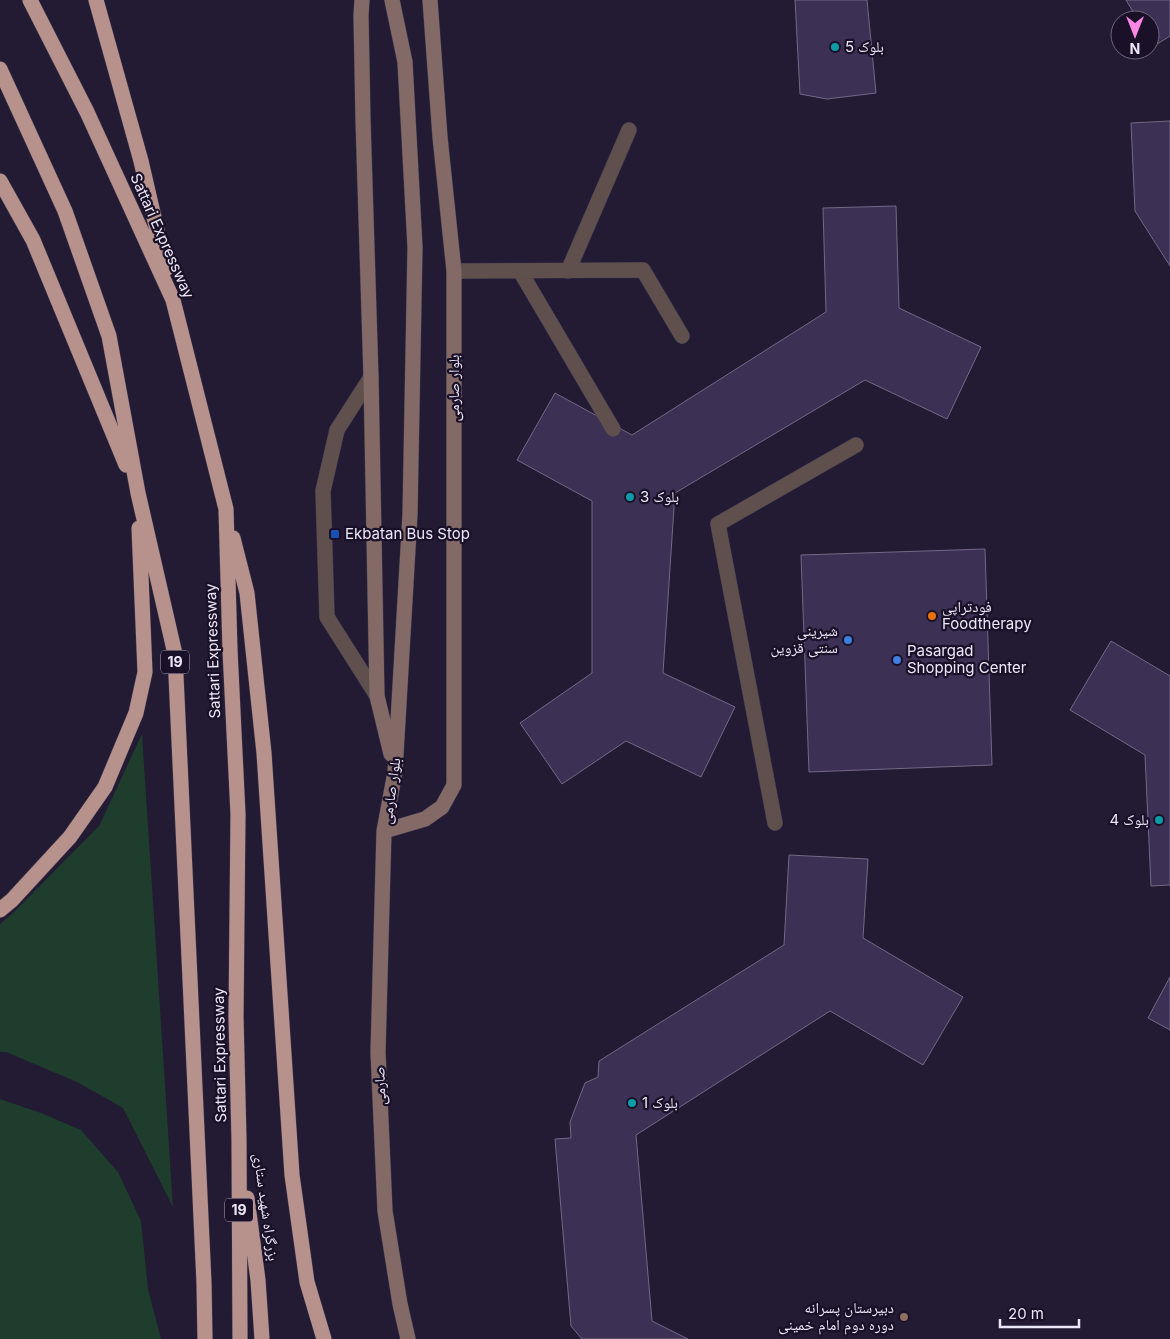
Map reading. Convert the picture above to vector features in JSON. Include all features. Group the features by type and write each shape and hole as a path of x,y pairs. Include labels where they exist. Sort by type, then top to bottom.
{"highway":[{"name":"Sattari Expressway","path":"30,0 87,112 173,300 226,509 230,650 238,814 236,1017 240,1339"},
{"path":"96,0 141,161 173,300"},
{"name":"Sattari Expressway","path":"0,69 65,211 109,336 138,493 175,654 205,1339"},
{"path":"0,181 33,240 138,493 145,672 136,713 105,787 70,837 12,900 0,910"},
{"path":"226,509 247,593 264,753 292,1175 307,1282 324,1339"},
{"name":"بزرگراه شهید ستاری","path":"239,1140 258,1280 262,1339"}],"street":[{"path":"362,0 363,120 372,377 378,696 395,772"},
{"name":"بلوار صارمی","path":"392,0 405,62 415,247 410,514 395,772 384,831 425,819 442,807 454,785 454,271 440,137 430,0"},
{"path":"568,271 629,130"},
{"path":"454,271 643,270 682,336"},
{"path":"520,271 613,429"},
{"path":"372,377 337,430 322,490 328,617 378,696"},
{"path":"775,822 718,524 856,445"},
{"name":"صارمی","path":"384,831 378,1052 385,1211 400,1304 408,1339"}],"green space":[{"path":"142,734 173,1207 123,1108 77,1082 6,1052 0,1052 0,924 99,826"},
{"path":"0,1099 41,1113 81,1130 118,1172 141,1221 148,1289 161,1339 0,1339"}],"building":[{"name":"بلوک 5","path":"795,0 867,0 876,93 827,99 800,94"},
{"path":"1126,0 1170,0 1170,36 1160,42 1160,10 1132,10"},
{"path":"1170,121 1170,266 1135,211 1131,123"},
{"name":"بلوک 3","path":"896,206 899,308 981,347 947,419 865,380 675,493 663,673 735,707 701,777 626,741 562,784 520,723 592,673 592,501 517,460 555,393 632,435 826,312 823,208"},
{"name":"Pasargad Shopping Center","path":"985,549 992,765 809,772 801,555"},
{"name":"بلوک 4","path":"1111,641 1170,676 1170,885 1151,886 1145,755 1070,710"},
{"name":"بلوک 1","path":"789,855 868,859 863,938 963,997 923,1065 830,1011 636,1135 652,1321 688,1339 582,1339 571,1326 555,1139 571,1138 570,1122 585,1083 598,1077 599,1061 784,945"},
{"path":"1170,977 1170,1030 1148,1018"}],"place":[{"name":"بلوک 5","path":"835,47"},
{"name":"بلوک 3","path":"630,497"},
{"name":"Ekbatan Bus Stop","path":"335,534"},
{"name":"فودتراپی Foodtherapy","path":"932,616"},
{"name":"شیرینی سنتی قزوین","path":"848,640"},
{"name":"Pasargad Shopping Center","path":"897,660"},
{"name":"بلوک 4","path":"1159,820"},
{"name":"بلوک 1","path":"632,1103"},
{"name":"دبیرستان پسرانه دوره دوم امام خمینی","path":"904,1317"}]}
